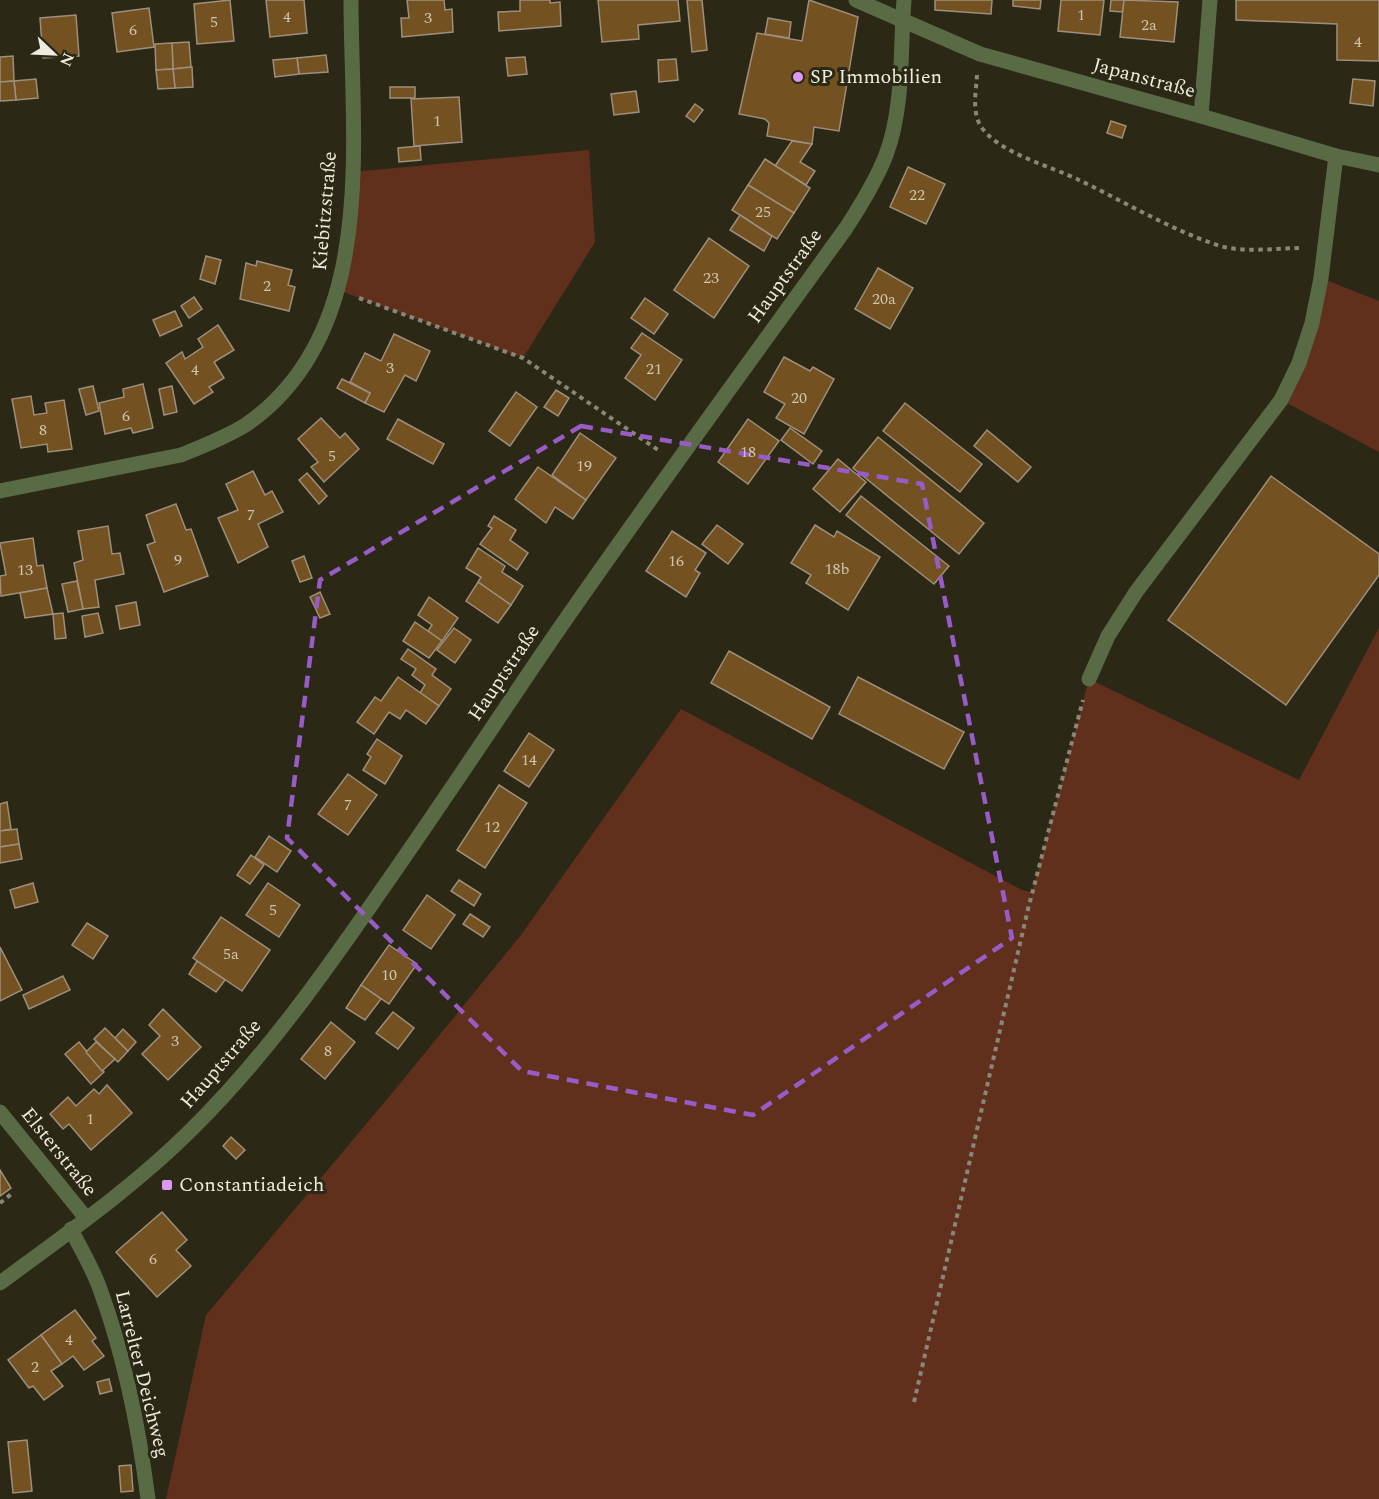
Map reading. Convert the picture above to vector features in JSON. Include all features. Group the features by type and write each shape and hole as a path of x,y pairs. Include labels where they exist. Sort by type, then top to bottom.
{"street":[{"name":"Kiebitzstraße","path":"0,491 181,455 245,425 280,395 299,372 316,345 329,317 344,266 350,218 352,172 351,0"},
{"name":"Japanstraße","path":"856,0 980,54 1336,156 1379,165"},
{"name":"Hauptstraße","path":"0,1282 117,1196 190,1131 227,1093 268,1045 352,933 675,463 866,198 886,154 894,123 900,76 904,0"},
{"path":"1201,116 1210,0"},
{"path":"1089,678 1108,636 1136,592 1281,400 1299,363 1312,324 1321,278 1336,156"},
{"name":"Elsterstraße","path":"0,1112 86,1218"},
{"name":"Larrelter Deichweg","path":"72,1229 101,1291 123,1367 140,1440 148,1499"}],"path":[{"path":"980,54 975,111 980,124 988,135 1026,158 1076,178 1175,228 1222,246 1324,248"},
{"path":"338,290 523,358 675,463"},
{"path":"914,1402 1028,909 1089,678"},
{"path":"0,1203 14,1192"}],"highlighted area":[{"path":"581,426 922,484 1012,938 753,1115 522,1071 287,838 320,580"}],"shaded area":[{"path":"589,150 595,242 523,358 338,290 352,172"},
{"path":"1321,278 1379,301 1379,452 1281,400"},
{"path":"1379,628 1379,1499 166,1499 206,1315 521,935 681,709 1022,890 1031,892 1030,900 1089,679 1299,780"}],"building":[{"path":"230,0 234,41 197,44 194,4"},
{"path":"266,0 304,0 307,33 270,37"},
{"path":"407,0 444,0 445,10 452,9 453,32 402,37 401,18 409,18"},
{"path":"520,0 560,2 561,26 499,31 498,12 520,11"},
{"path":"598,0 678,0 680,21 638,25 639,39 602,42"},
{"path":"687,0 702,0 707,50 692,52"},
{"name":"SP Immobilien","path":"809,0 858,17 839,131 814,127 812,144 767,136 769,123 765,119 739,114 757,33 802,41"},
{"path":"935,0 992,0 991,14 935,10"},
{"path":"1013,0 1041,0 1040,9 1013,6"},
{"path":"1061,0 1104,0 1100,35 1058,31"},
{"path":"1111,0 1124,0 1123,12 1110,11"},
{"path":"1124,0 1178,2 1174,42 1120,37"},
{"path":"1236,0 1379,0 1379,61 1337,60 1337,24 1236,20"},
{"path":"149,8 154,47 117,52 112,13"},
{"path":"76,15 79,56 43,58 40,18"},
{"path":"768,18 791,22 789,38 765,34"},
{"path":"189,42 191,67 173,69 172,43"},
{"path":"172,43 173,69 156,70 155,44"},
{"path":"326,55 328,72 299,74 297,58"},
{"path":"13,56 14,81 0,82 0,57"},
{"path":"525,57 527,74 508,76 506,58"},
{"path":"297,58 299,74 275,77 273,60"},
{"path":"676,59 678,80 659,82 658,60"},
{"path":"192,67 193,87 175,88 173,69"},
{"path":"173,69 175,88 158,89 156,70"},
{"path":"36,79 38,98 16,100 14,81"},
{"path":"1353,79 1375,81 1373,106 1350,103"},
{"path":"14,81 16,100 0,101 0,82"},
{"path":"390,87 415,87 415,98 390,98"},
{"path":"636,91 639,112 614,115 611,94"},
{"path":"459,97 462,142 414,146 411,99"},
{"path":"695,104 703,110 694,122 686,116"},
{"path":"1111,121 1126,126 1122,138 1107,133"},
{"path":"792,141 812,144 800,162 815,171 806,185 775,166"},
{"path":"420,146 421,160 399,162 398,148"},
{"path":"765,159 810,188 794,213 748,185"},
{"path":"908,167 945,184 926,224 890,207"},
{"path":"748,185 794,213 777,239 732,210"},
{"path":"740,215 772,236 764,251 730,230"},
{"path":"709,238 749,266 714,318 674,290"},
{"path":"206,256 221,260 215,284 200,279"},
{"path":"257,261 292,270 288,285 295,287 289,311 240,299 246,263 256,266"},
{"path":"878,268 913,288 890,329 855,309"},
{"path":"194,297 202,309 189,318 181,306"},
{"path":"645,298 668,314 654,334 631,318"},
{"path":"175,311 182,326 160,336 153,320"},
{"path":"218,325 234,350 214,362 224,378 209,387 213,392 194,404 166,363 182,352 185,359 203,347 198,339"},
{"path":"642,333 682,360 655,400 625,378 641,355 631,348"},
{"path":"394,334 430,351 416,381 405,375 384,412 365,403 370,393 350,382 365,353 381,361"},
{"path":"784,357 810,371 813,367 834,379 804,434 776,418 785,404 764,392"},
{"path":"342,379 370,393 365,403 337,388"},
{"path":"143,384 153,428 133,433 131,428 105,434 99,403 124,397 123,389"},
{"path":"93,386 99,411 86,415 79,389"},
{"path":"172,386 177,412 164,415 159,389"},
{"path":"556,390 569,398 558,416 544,407"},
{"path":"516,392 537,407 510,446 489,431"},
{"path":"31,396 34,415 47,413 45,403 64,400 72,449 48,452 47,444 21,448 12,399"},
{"path":"905,403 982,464 960,492 883,431"},
{"path":"321,418 340,438 345,433 359,449 324,482 311,467 318,462 298,439"},
{"path":"398,419 444,444 433,464 387,439"},
{"path":"748,419 779,441 748,484 718,462"},
{"path":"790,428 822,451 813,464 781,440"},
{"path":"987,430 1031,467 1018,482 974,446"},
{"path":"580,433 616,458 586,500 552,475"},
{"path":"878,437 984,523 959,554 853,468"},
{"path":"838,459 866,482 840,512 813,489"},
{"path":"538,467 586,500 573,519 555,507 546,523 515,499"},
{"path":"253,471 265,495 272,491 283,512 258,524 268,547 238,563 218,518 238,510 226,484"},
{"path":"307,473 327,496 319,504 299,480"},
{"path":"1271,476 1379,554 1379,575 1286,705 1168,620"},
{"path":"861,496 949,566 934,584 846,515"},
{"path":"176,504 186,530 191,529 208,576 164,592 147,545 155,542 146,515"},
{"path":"494,516 516,530 510,540 528,553 517,570 480,544 492,528 488,526"},
{"path":"717,525 743,544 728,564 702,544"},
{"path":"815,525 834,537 837,531 880,557 848,610 806,583 811,575 791,563"},
{"path":"108,526 112,554 120,553 124,574 95,580 99,607 83,609 74,563 83,560 78,531"},
{"path":"672,531 706,553 695,570 700,573 686,597 646,571"},
{"path":"33,538 37,566 43,565 47,588 1,596 0,576 6,575 0,543"},
{"path":"478,548 505,566 502,572 523,586 511,605 478,582 481,577 466,568"},
{"path":"304,556 312,578 300,582 292,561"},
{"path":"77,581 83,609 68,612 62,584"},
{"path":"478,582 511,605 498,623 466,601"},
{"path":"47,588 53,614 25,618 20,593"},
{"path":"320,592 330,614 320,618 310,597"},
{"path":"429,597 458,618 442,641 428,631 432,625 418,615"},
{"path":"136,602 140,625 120,629 116,606"},
{"path":"63,613 66,638 55,639 53,614"},
{"path":"98,613 103,633 85,637 82,616"},
{"path":"415,622 442,641 429,658 403,641"},
{"path":"454,628 471,640 455,663 437,650"},
{"path":"408,649 436,669 432,675 451,689 439,706 420,693 425,685 412,675 416,669 401,659"},
{"path":"729,651 830,707 812,739 711,683"},
{"path":"398,677 439,706 426,724 406,710 400,719 389,712 374,734 357,722 375,697 381,701"},
{"path":"858,677 964,732 944,769 839,714"},
{"path":"529,733 554,750 529,787 504,771"},
{"path":"377,739 402,756 385,784 363,770 371,757 367,754"},
{"path":"348,774 377,795 348,835 318,814"},
{"path":"499,785 527,803 485,868 457,850"},
{"path":"7,802 11,829 0,831 0,804"},
{"path":"17,829 19,844 0,847 0,831"},
{"path":"269,836 291,851 277,872 255,857"},
{"path":"19,844 22,859 0,863 0,847"},
{"path":"251,855 264,865 250,884 237,875"},
{"path":"459,880 481,894 474,906 451,891"},
{"path":"33,883 38,902 15,908 10,890"},
{"path":"268,883 300,905 279,937 246,915"},
{"path":"427,895 455,915 431,949 403,930"},
{"path":"470,914 490,927 483,937 463,924"},
{"path":"221,917 270,950 242,991 193,958"},
{"path":"87,923 108,936 93,959 72,945"},
{"path":"389,945 417,964 389,1004 361,985"},
{"path":"0,947 22,990 0,1001"},
{"path":"197,961 225,980 216,992 189,974"},
{"path":"63,976 70,990 29,1009 23,995"},
{"path":"361,985 381,999 365,1020 346,1008"},
{"path":"163,1009 201,1047 168,1080 142,1054 160,1036 149,1025"},
{"path":"393,1012 414,1028 398,1049 376,1033"},
{"path":"331,1022 355,1042 325,1079 301,1059"},
{"path":"105,1028 128,1051 118,1062 94,1039"},
{"path":"123,1029 136,1042 128,1051 115,1038"},
{"path":"79,1042 104,1072 91,1084 65,1054"},
{"path":"96,1042 115,1059 102,1071 86,1052"},
{"path":"107,1085 132,1113 91,1150 69,1124 63,1129 50,1114 68,1097 76,1106 94,1089 99,1094"},
{"path":"231,1137 245,1150 236,1159 223,1146"},
{"path":"0,1170 11,1188 0,1196"},
{"path":"162,1212 187,1240 176,1250 191,1266 157,1297 116,1252"},
{"path":"75,1310 96,1338 92,1341 104,1356 84,1370 73,1356 62,1364 41,1335"},
{"path":"41,1335 62,1364 51,1371 63,1386 44,1400 33,1386 29,1388 8,1360"},
{"path":"109,1379 112,1391 100,1394 97,1382"},
{"path":"27,1440 32,1491 13,1493 8,1442"},
{"path":"131,1465 133,1491 121,1492 119,1466"}],"place":[{"name":"SP Immobilien","path":"798,77"},
{"name":"Constantiadeich","path":"167,1185"}]}
